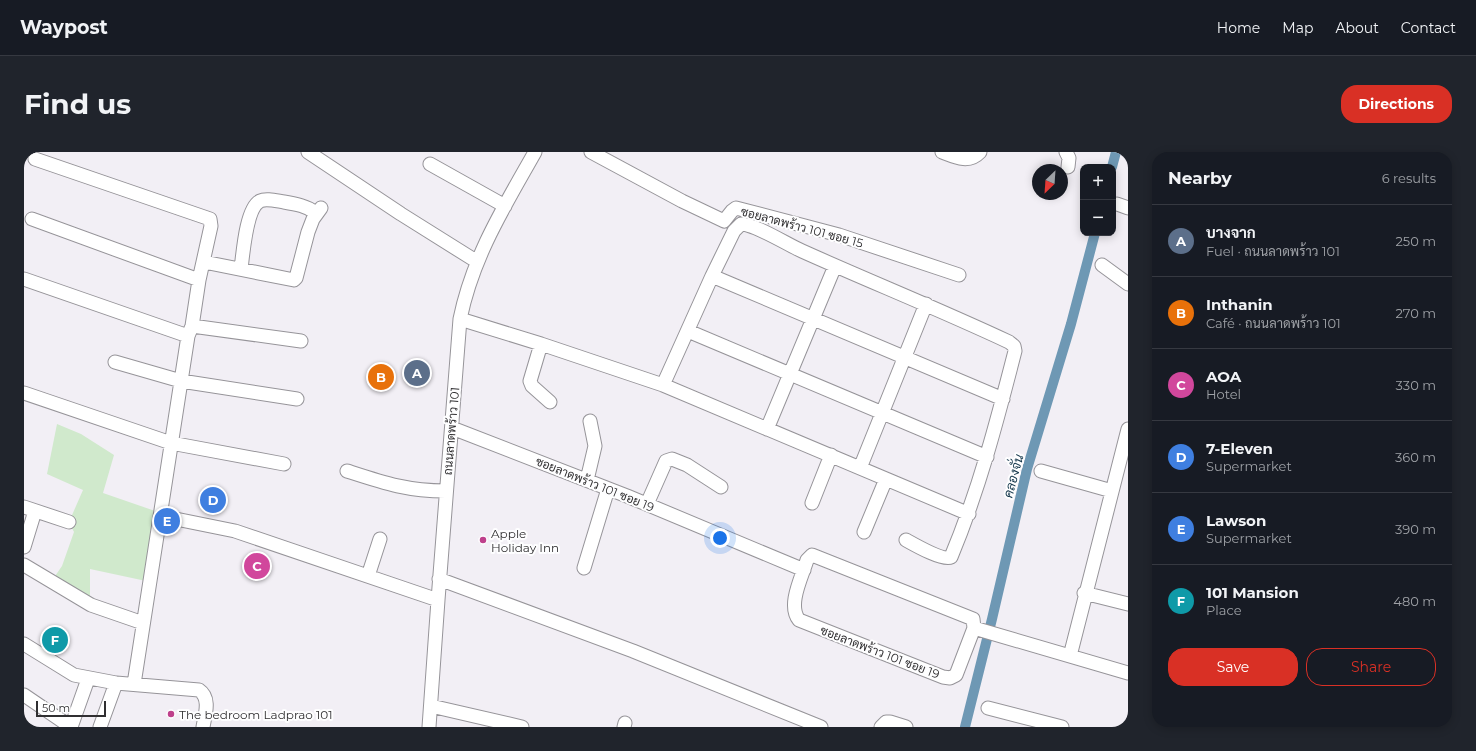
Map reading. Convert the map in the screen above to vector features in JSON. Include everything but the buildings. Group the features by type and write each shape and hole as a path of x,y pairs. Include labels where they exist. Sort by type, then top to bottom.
{"street":[{"path":"308,152 401,214 476,261"},
{"name":"ซอยลาดพร้าว 101 ซอย 15","path":"591,152 682,201 724,221 736,208 839,235 959,275"},
{"path":"942,152 966,159 973,158 980,152"},
{"path":"1066,152 1069,158 1068,167"},
{"name":"ถนนลาดพร้าว 101","path":"429,727 439,579 460,319 476,261 533,153"},
{"path":"35,159 208,218 210,226 181,381 134,684"},
{"path":"430,164 505,206"},
{"path":"204,262 288,279 296,278 308,232 318,211 301,205 271,200 261,200 255,205 248,226 241,269"},
{"path":"32,219 199,280"},
{"path":"663,385 712,276 734,231 741,224 752,227 835,266 926,304 1014,346 1015,351 987,457 969,514 952,557 948,558 941,556 906,540"},
{"path":"1102,265 1128,284"},
{"path":"767,429 812,318 835,266"},
{"path":"712,276 1003,399"},
{"path":"24,279 190,331 301,341"},
{"path":"860,468 903,357 926,304"},
{"path":"460,319 541,344 663,385 969,514"},
{"path":"688,331 790,372 987,457"},
{"path":"541,344 530,381 532,386 550,402"},
{"path":"115,362 181,381 297,399"},
{"path":"24,393 171,443 284,464"},
{"path":"587,480 595,446 590,421"},
{"name":"ซอยลาดพร้าว 101 ซอย 19","path":"452,428 647,504 804,570"},
{"path":"1070,656 1084,593 1128,428"},
{"path":"812,503 830,456"},
{"path":"647,504 666,461 672,459 687,465 720,487"},
{"path":"347,471 399,487 420,491 446,491"},
{"path":"1041,471 1112,491"},
{"path":"864,532 886,479"},
{"path":"584,568 608,489"},
{"path":"24,546 30,509 69,522"},
{"path":"161,516 235,531 438,600"},
{"path":"368,576 380,540"},
{"name":"ซอยลาดพร้าว 101 ซอย 19","path":"812,555 973,619 974,629 956,675 950,678 943,677 799,620 794,614 794,602 807,560 812,555"},
{"path":"24,565 91,605 143,623"},
{"path":"439,579 626,648 820,727"},
{"path":"1084,593 1128,604"},
{"path":"974,629 1128,673"},
{"path":"24,644 74,675 88,679 116,683 200,690 205,694 206,699 207,727"},
{"path":"24,695 71,727 88,679"},
{"path":"100,727 116,683"},
{"path":"431,706 522,727"},
{"path":"988,708 1062,727"},
{"path":"881,727 886,722 906,727"}],"green space":[{"path":"57,424 81,434 114,455 103,493 158,512 146,581 90,569 90,597 53,579 62,566 74,532 69,522 83,490 47,474"}],"waterway":[{"name":"คลองจั่น","path":"1113,164 1116,152"},
{"name":"คลองจั่น","path":"965,727 1027,469 1071,324 1094,236"}],"place":[{"name":"บางจาก","path":"417,373"},
{"name":"Inthanin","path":"381,377"},
{"name":"7-Eleven","path":"213,500"},
{"name":"Lawson","path":"167,521"},
{"name":"Apple Holiday Inn","path":"483,540"},
{"name":"AOA","path":"257,566"},
{"name":"101 Mansion","path":"55,640"},
{"name":"The bedroom Ladprao 101","path":"171,714"}]}
